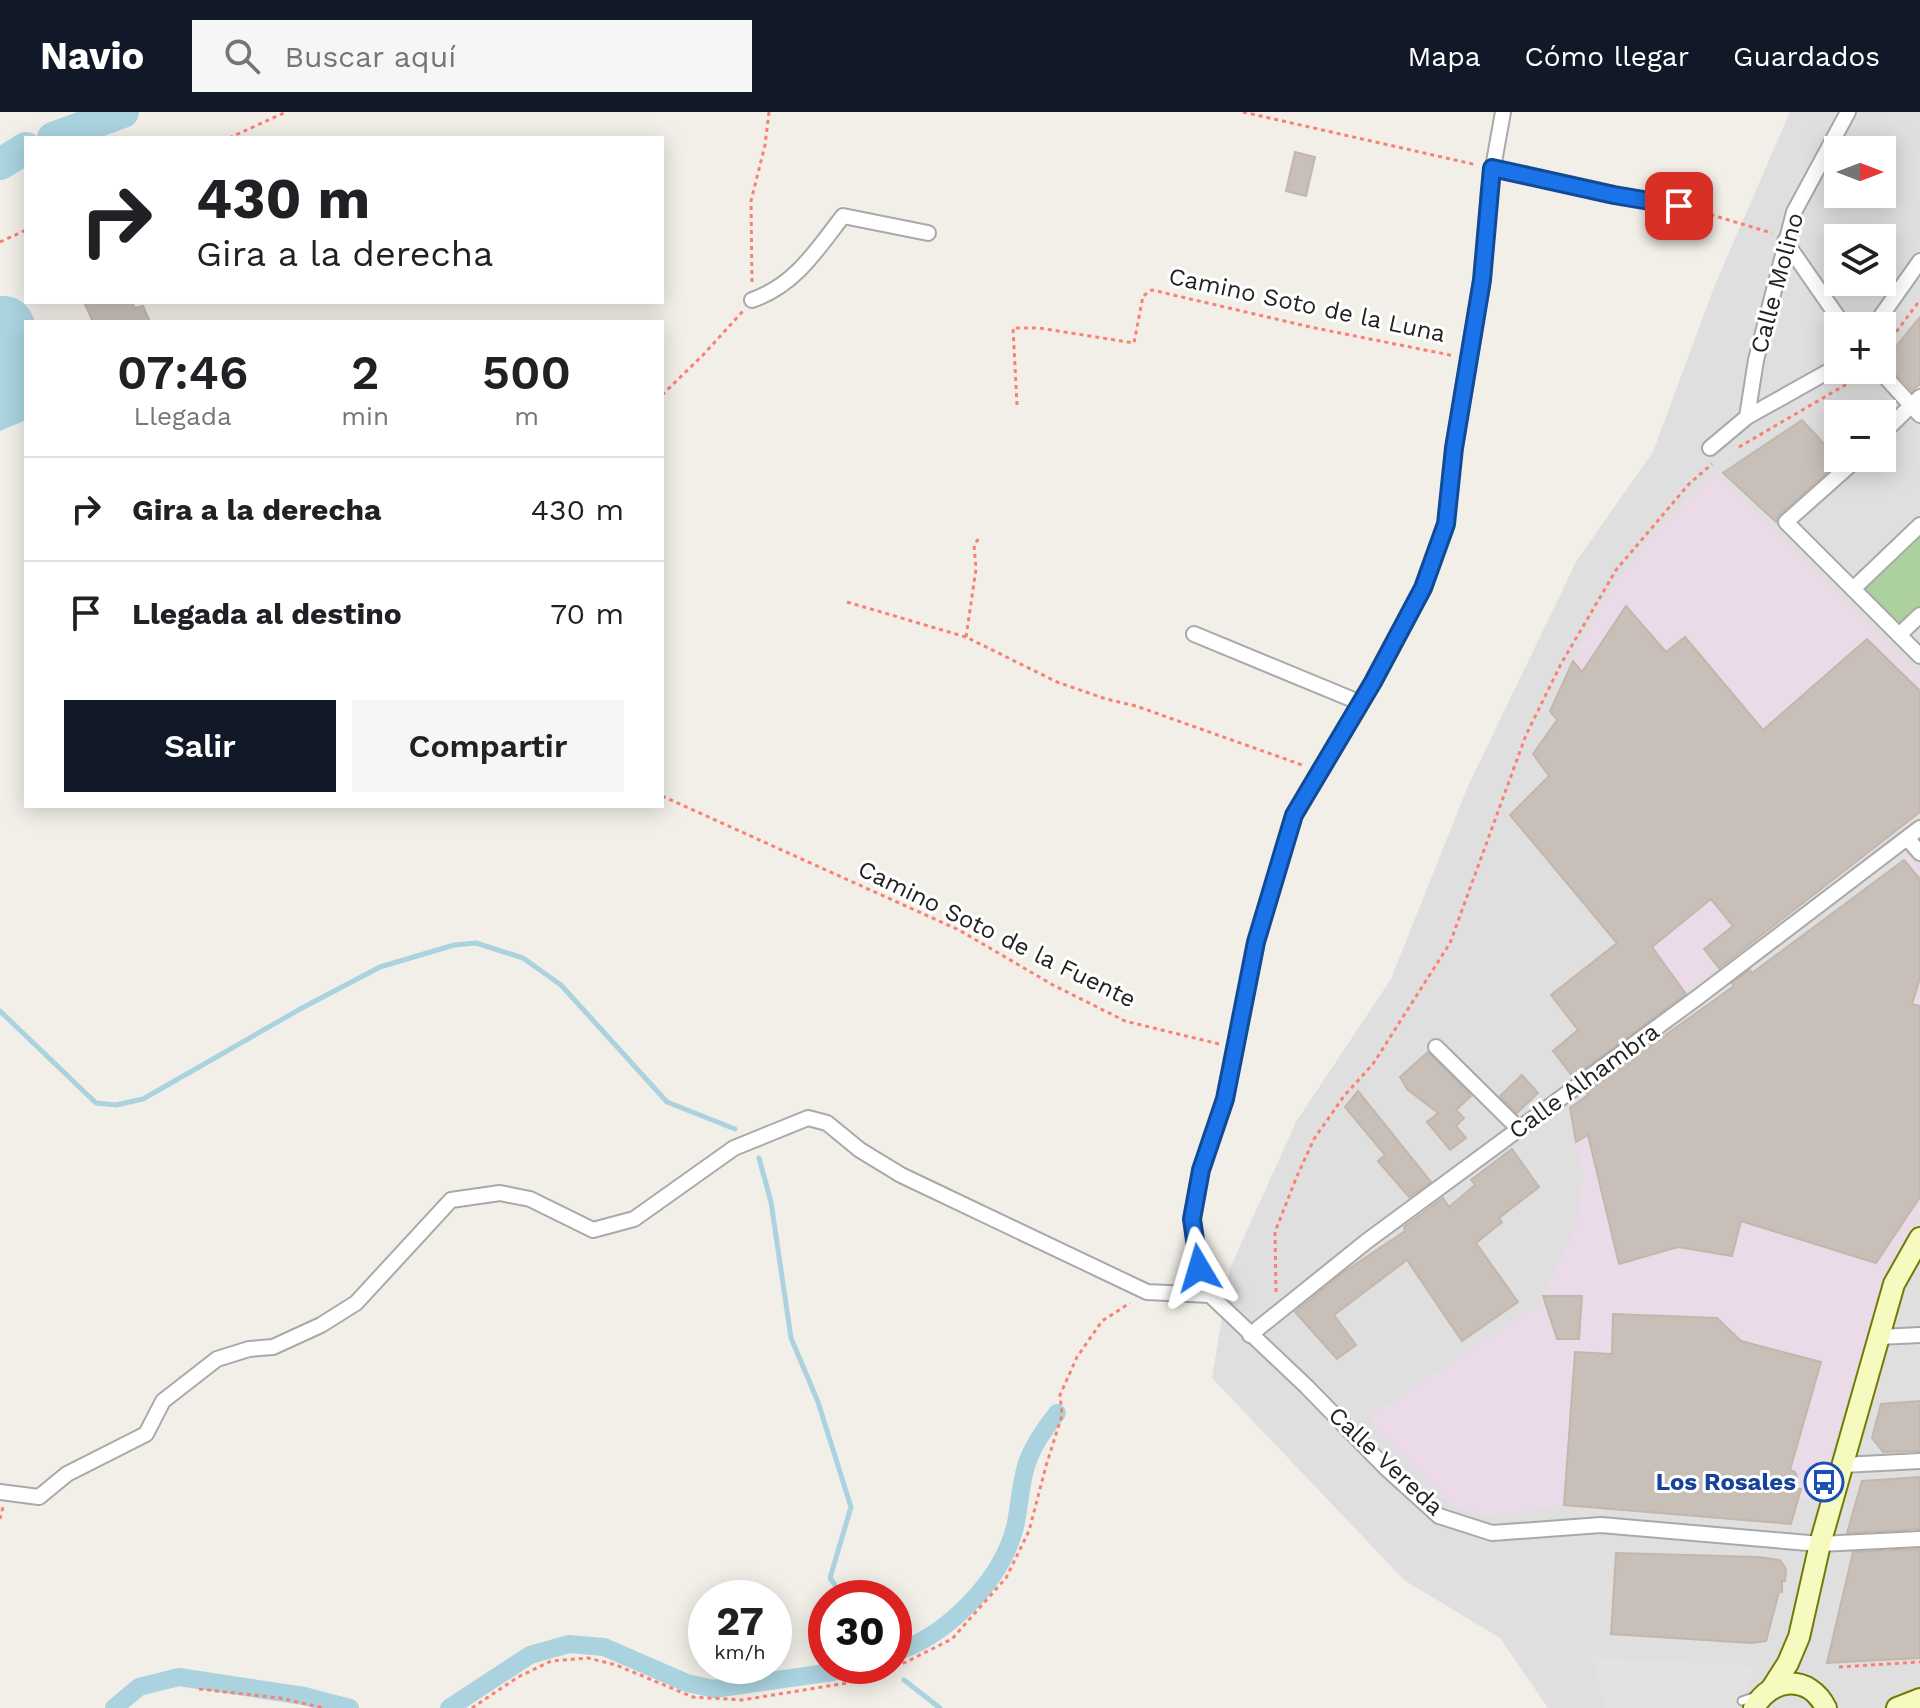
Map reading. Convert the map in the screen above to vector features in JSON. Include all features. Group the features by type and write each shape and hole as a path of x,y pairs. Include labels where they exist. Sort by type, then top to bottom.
{"main road":[{"path":"1758,1698 1788,1663 1799,1637 1820,1544 1894,1284 1920,1238"},
{"path":"1799,1637 1802,1664 1824,1702"},
{"path":"1758,1698 1785,1684 1799,1684 1824,1702"},
{"path":"1897,1708 1920,1699"}],"street":[{"name":"Calle Vereda","path":"1503,112 1492,168 1482,280 1454,448 1446,524 1423,588 1361,703 1294,815 1256,942 1225,1099 1201,1170 1192,1219 1199,1268 1210,1295 1439,1516 1492,1533 1601,1525 1820,1544 1920,1539"},
{"name":"Calle Molino","path":"1747,417 1756,360 1794,212 1848,112"},
{"path":"1492,168 1679,206"},
{"path":"752,300 778,289 802,270 843,216 928,233"},
{"path":"1786,238 1835,312"},
{"path":"1884,312 1920,261"},
{"path":"1715,454 1747,417 1824,374"},
{"path":"1894,384 1917,406 1896,423"},
{"path":"1842,472 1786,522 1920,656"},
{"path":"1853,589 1920,525"},
{"path":"1899,635 1920,615"},
{"path":"1194,634 1361,703"},
{"name":"Calle Alhambra","path":"1250,1335 1367,1241 1698,997 1920,828"},
{"path":"1907,838 1920,853"},
{"path":"1436,1047 1519,1129"},
{"path":"0,1492 39,1497 67,1474 146,1434 163,1401 217,1359 249,1349 273,1347 321,1325 356,1303 451,1200 469,1195 500,1193 530,1199 593,1230 634,1219 734,1148 808,1118 827,1123 860,1150 901,1175 1147,1292 1210,1295"},
{"path":"1879,1337 1920,1335"},
{"path":"1843,1465 1920,1461"}],"path":[{"path":"233,136 286,112"},
{"path":"664,393 752,300 751,201 765,145 769,112"},
{"path":"1243,112 1492,168"},
{"path":"1679,206 1786,238"},
{"path":"0,242 24,231"},
{"name":"Camino Soto de la Luna","path":"1017,405 1013,328 1039,328 1134,343 1143,296 1152,290 1310,327 1471,359"},
{"path":"1896,332 1920,300"},
{"path":"1731,452 1847,384"},
{"path":"1278,1312 1274,1271 1275,1232 1314,1139 1344,1096 1373,1064 1450,943 1526,735 1561,664 1608,583 1644,534 1715,454"},
{"path":"966,637 976,569 974,545 980,537"},
{"path":"847,602 966,637 1057,682 1136,706 1320,771"},
{"name":"Camino Soto de la Fuente","path":"664,797 959,930 1053,985 1125,1021 1199,1041 1235,1047"},
{"path":"472,1708 518,1677 551,1661 588,1658 616,1665 693,1697 742,1700 847,1683 904,1663 952,1639 1006,1578 1029,1531 1062,1415 1060,1395 1077,1357 1102,1321 1147,1292"},
{"path":"1839,1667 1920,1662"},
{"path":"199,1689 280,1698 324,1708"}],"shaded area":[{"path":"1790,112 1920,112 1920,1708 1548,1708 1500,1638 1404,1580 1212,1378 1230,1268 1296,1122 1391,979 1468,786 1577,560 1653,452 1714,287"},
{"path":"1715,472 1920,677 1920,815 1599,1057 1551,995 1616,942 1510,815 1549,777 1533,754 1557,720 1550,711 1609,591 1660,527"},
{"path":"1909,856 1920,870 1920,1216 1887,1269 1817,1502 1797,1498 1791,1524 1564,1505 1489,1516 1450,1504 1370,1425 1373,1414 1539,1305 1578,1222 1583,1177 1570,1108"},
{"path":"1592,1657 1755,1666 1739,1708 1605,1708"}],"green space":[{"path":"1920,525 1920,615 1899,635 1853,589"}],"water":[{"path":"0,296 22,302 34,320 24,320 24,421 0,431"}],"building":[{"path":"1295,152 1315,157 1306,196 1286,191"},
{"path":"85,304 143,306 149,320 92,320"},
{"path":"1920,317 1920,384 1912,391 1896,374 1896,346"},
{"path":"1802,420 1824,444 1824,472 1828,472 1779,515 1776,522 1723,473"},
{"path":"1626,606 1666,652 1685,637 1763,730 1867,639 1920,691 1920,812 1719,968 1704,949 1733,926 1711,899 1652,947 1686,994 1573,1077 1553,1051 1578,1030 1551,995 1617,943 1510,815 1549,776 1533,754 1557,720 1550,711 1573,661 1582,672"},
{"path":"1904,860 1920,879 1920,978 1912,1004 1920,1006 1920,1197 1876,1263 1741,1221 1732,1256 1678,1247 1619,1264 1588,1135 1576,1142 1570,1108 1588,1095 1586,1092 1734,986 1732,983 1750,970 1752,973"},
{"path":"1428,1052 1471,1096 1456,1110 1464,1118 1456,1126 1466,1138 1450,1150 1427,1122 1438,1113 1407,1089 1400,1077"},
{"path":"1522,1075 1538,1093 1517,1113 1500,1096"},
{"path":"1358,1091 1431,1182 1409,1197 1378,1161 1385,1155 1345,1107"},
{"path":"1512,1149 1539,1187 1499,1218 1502,1222 1476,1243 1518,1302 1462,1341 1407,1260 1334,1315 1356,1345 1337,1359 1295,1312 1344,1272 1405,1231 1404,1227 1443,1198 1449,1207 1475,1185 1471,1180"},
{"path":"1543,1296 1582,1296 1579,1339 1557,1339"},
{"path":"1613,1314 1717,1318 1741,1341 1821,1362 1790,1470 1797,1477 1794,1488 1801,1489 1791,1524 1564,1505 1575,1352 1612,1354"},
{"path":"1920,1401 1920,1451 1883,1452 1872,1438 1881,1404"},
{"path":"1920,1477 1920,1529 1847,1533 1862,1481"},
{"path":"1920,1549 1920,1658 1827,1663 1853,1552"},
{"path":"1616,1553 1780,1560 1786,1569 1785,1581 1782,1581 1782,1592 1779,1592 1766,1641 1751,1643 1611,1634"}],"waterway":[{"path":"58,136 123,112"},
{"path":"0,164 24,149"},
{"path":"0,1011 96,1103 116,1105 143,1099 380,967 454,945 476,943 523,958 561,985 667,1102 735,1129"},
{"path":"759,1158 771,1202 791,1338 818,1402 851,1507 831,1580"},
{"path":"912,1646 933,1634 969,1604 998,1568 1015,1527 1028,1460 1057,1413"},
{"path":"449,1708 530,1655 569,1644 604,1647 687,1683 714,1689 808,1676"},
{"path":"114,1708 139,1687 179,1677 304,1696 350,1708"},
{"path":"909,1684 940,1708"}],"place":[{"name":"Los Rosales","path":"1824,1482"}],"route":[{"path":"1199,1268 1192,1219 1201,1170 1225,1099 1256,942 1294,815 1373,682 1423,588 1446,524 1454,448 1482,280 1492,168 1679,206"}]}
